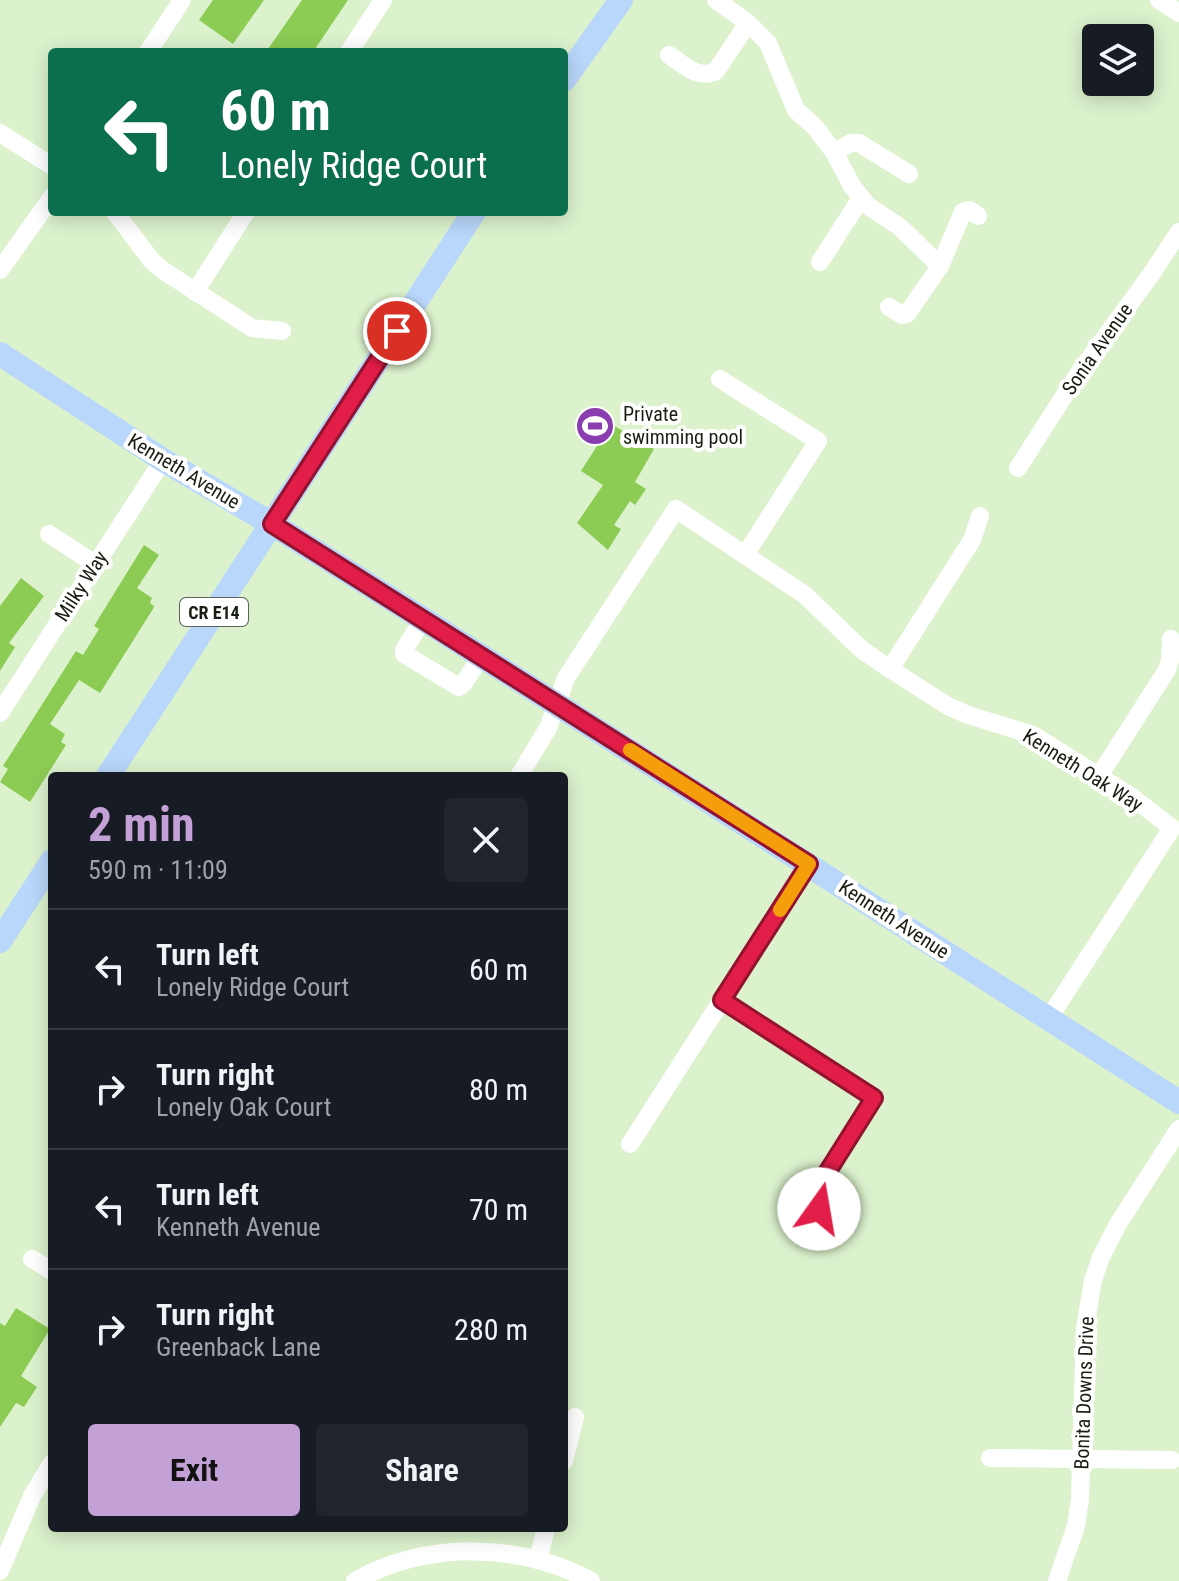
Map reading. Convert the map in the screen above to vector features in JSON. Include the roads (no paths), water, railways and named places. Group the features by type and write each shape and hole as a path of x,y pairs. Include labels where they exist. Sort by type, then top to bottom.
{"main road":[{"path":"568,74 621,0"},
{"name":"CR E14","path":"111,772 471,216"},
{"name":"Kenneth Avenue","path":"0,354 163,460 272,524 557,704 1179,1102"},
{"path":"0,941 48,867"}],"street":[{"path":"151,48 182,0"},
{"path":"352,48 383,0"},
{"path":"716,0 748,23 768,43 796,110 815,127 834,152 861,198 900,227 940,266"},
{"path":"1159,0 1179,13"},
{"path":"669,55 695,73 707,75 716,71 748,23"},
{"path":"0,133 48,163"},
{"path":"834,152 851,143 859,143 909,174"},
{"path":"820,262 861,198"},
{"path":"0,270 48,203"},
{"path":"889,307 902,315 907,314 940,266 963,212 970,210 978,216"},
{"path":"118,216 151,260 195,292 252,328 282,331"},
{"path":"195,292 243,216"},
{"name":"Sonia Avenue","path":"1018,468 1078,374 1179,232"},
{"path":"720,379 818,441 745,555"},
{"name":"Milky Way","path":"0,713 163,460"},
{"name":"Kenneth Oak Way","path":"557,704 566,678 676,509 805,595 862,650 948,706 1033,735 1099,776 1172,828 1049,1018"},
{"path":"890,669 972,540 980,516"},
{"path":"49,534 95,564"},
{"path":"423,619 404,654 459,687 481,657"},
{"path":"1099,776 1167,670 1171,639"},
{"path":"521,772 548,728 557,704"},
{"path":"630,1144 809,864"},
{"path":"722,1000 874,1098 823,1179 819,1209"},
{"name":"Bonita Downs Drive","path":"1057,1581 1076,1526 1082,1459 1085,1328 1093,1280 1118,1224 1179,1129"},
{"path":"32,1259 48,1269"},
{"path":"568,1445 575,1417"},
{"path":"990,1458 1172,1460"},
{"path":"0,1571 32,1496 48,1470"},
{"path":"538,1560 545,1532"},
{"path":"355,1581 383,1568 434,1554 486,1552 538,1560 591,1581"}],"place":[{"name":"Private swimming pool","path":"595,426"}]}
